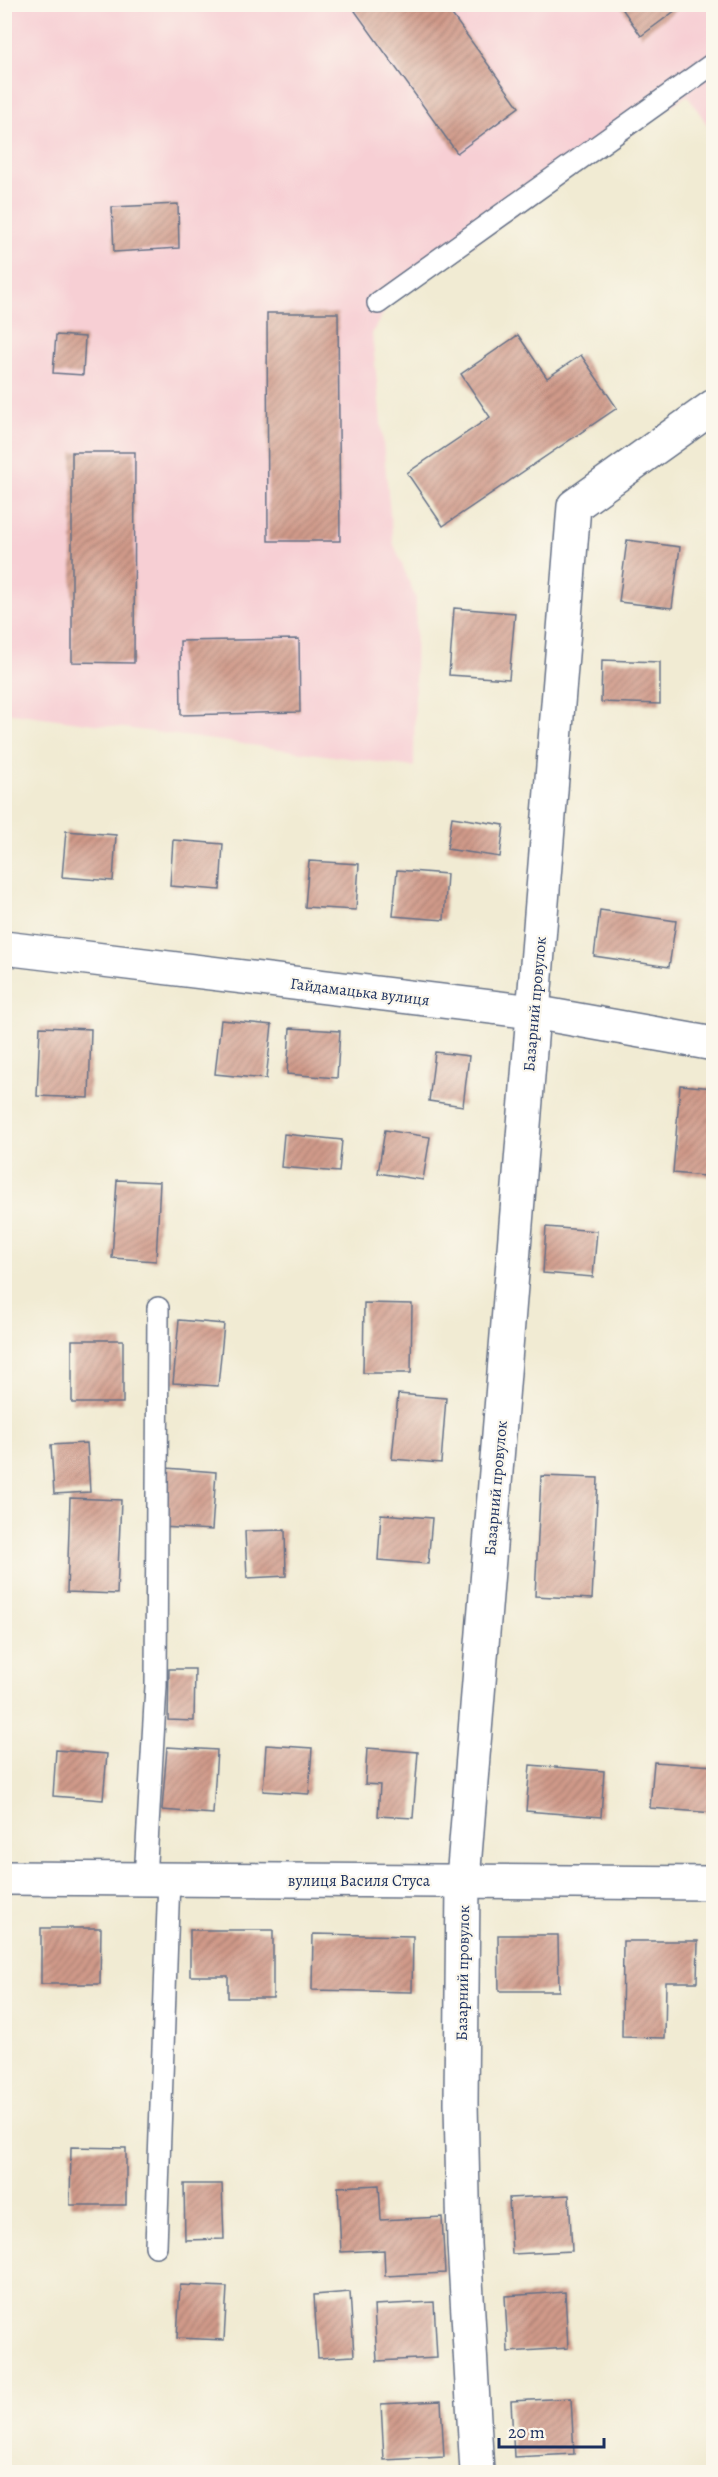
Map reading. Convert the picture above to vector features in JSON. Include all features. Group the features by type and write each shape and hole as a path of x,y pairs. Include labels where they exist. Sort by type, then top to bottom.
{"street":[{"name":"Базарний провулок","path":"477,2472 465,2244 461,2103 463,1880 574,506 714,406"},
{"name":"Гайдамацька вулиця","path":"4,948 533,1012 714,1044"},
{"name":"вулиця Василя Стуса","path":"4,1878 714,1883"}],"lane":[{"path":"378,303 714,63"},
{"path":"156,2246 158,1308"}],"shaded area":[{"path":"5,5 713,5 713,133 687,95 389,303 372,333 393,542 416,599 414,767 5,712"}],"building":[{"path":"619,4 684,4 641,36"},
{"path":"364,5 445,5 519,107 457,153 355,11"},
{"path":"178,204 179,248 114,252 112,207"},
{"path":"267,313 338,313 340,541 268,541"},
{"path":"56,335 85,337 83,375 53,373"},
{"path":"518,335 547,378 581,355 617,408 443,526 407,473 490,417 461,374"},
{"path":"72,452 135,452 134,663 72,662"},
{"path":"627,540 680,547 672,608 619,602"},
{"path":"454,608 515,613 509,679 449,675"},
{"path":"299,639 300,712 181,715 180,641"},
{"path":"602,660 660,662 660,704 601,702"},
{"path":"452,817 504,825 500,857 447,849"},
{"path":"66,831 116,835 113,881 62,877"},
{"path":"173,840 223,844 220,890 170,886"},
{"path":"309,861 359,864 356,910 305,907"},
{"path":"397,870 447,874 444,920 393,916"},
{"path":"600,910 676,921 669,967 594,956"},
{"path":"221,1020 272,1025 266,1079 215,1074"},
{"path":"40,1027 91,1029 89,1098 37,1096"},
{"path":"290,1028 340,1031 337,1078 287,1074"},
{"path":"435,1052 469,1056 463,1106 429,1101"},
{"path":"680,1085 714,1088 714,1177 673,1173"},
{"path":"385,1130 430,1137 423,1180 378,1173"},
{"path":"284,1134 342,1140 339,1172 281,1167"},
{"path":"117,1180 160,1182 156,1261 112,1258"},
{"path":"546,1227 597,1231 593,1277 543,1273"},
{"path":"364,1303 412,1304 411,1373 363,1373"},
{"path":"179,1320 224,1324 218,1386 173,1383"},
{"path":"72,1340 123,1340 123,1403 72,1403"},
{"path":"398,1394 446,1398 441,1463 392,1459"},
{"path":"87,1443 90,1492 54,1494 51,1445"},
{"path":"166,1468 216,1472 212,1530 162,1527"},
{"path":"541,1476 598,1478 592,1599 535,1596"},
{"path":"70,1498 121,1500 117,1594 67,1592"},
{"path":"381,1514 432,1518 428,1564 378,1560"},
{"path":"285,1530 286,1576 247,1578 245,1531"},
{"path":"169,1669 195,1669 194,1721 168,1720"},
{"path":"266,1745 312,1748 309,1794 263,1791"},
{"path":"167,1747 217,1750 213,1814 162,1810"},
{"path":"367,1748 418,1752 413,1818 378,1816 380,1785 365,1784"},
{"path":"56,1750 107,1754 103,1800 53,1796"},
{"path":"654,1762 714,1766 714,1813 650,1808"},
{"path":"530,1765 604,1771 601,1817 526,1811"},
{"path":"41,1928 101,1928 100,1984 41,1984"},
{"path":"190,1930 273,1930 273,1998 228,1998 228,1976 190,1976"},
{"path":"313,1934 413,1936 412,1992 312,1990"},
{"path":"498,1935 558,1935 559,1991 499,1991"},
{"path":"623,1941 698,1941 697,1982 666,1982 665,2038 622,2037"},
{"path":"71,2147 126,2148 126,2205 70,2205"},
{"path":"184,2184 222,2184 224,2239 185,2240"},
{"path":"379,2185 381,2220 442,2217 445,2273 385,2276 384,2250 341,2252 338,2187"},
{"path":"569,2195 572,2251 512,2254 509,2198"},
{"path":"180,2285 227,2287 224,2340 177,2338"},
{"path":"350,2292 354,2356 318,2358 314,2295"},
{"path":"565,2292 568,2348 508,2352 505,2296"},
{"path":"434,2302 437,2358 377,2361 374,2305"},
{"path":"571,2398 574,2454 514,2457 511,2401"},
{"path":"441,2401 444,2457 384,2460 381,2404"}]}
